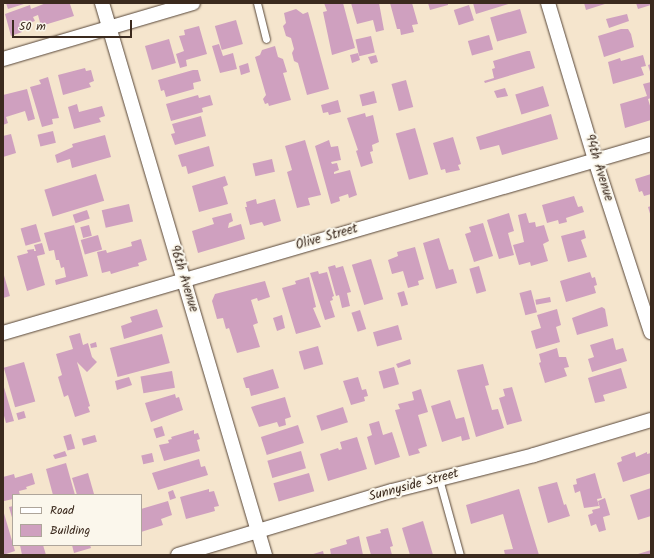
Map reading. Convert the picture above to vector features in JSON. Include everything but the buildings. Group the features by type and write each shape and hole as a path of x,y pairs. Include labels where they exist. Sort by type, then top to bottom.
{"street":[{"name":"96th Avenue","path":"102,3 265,555"},
{"path":"3,60 194,3"},
{"name":"94th Avenue","path":"548,3 595,160 651,332"},
{"name":"Olive Street","path":"3,333 183,279 651,144"},
{"name":"Sunnyside Street","path":"178,555 392,491 534,455 651,420"}],"lane":[{"path":"257,3 266,39"},
{"path":"439,480 460,555"}]}
